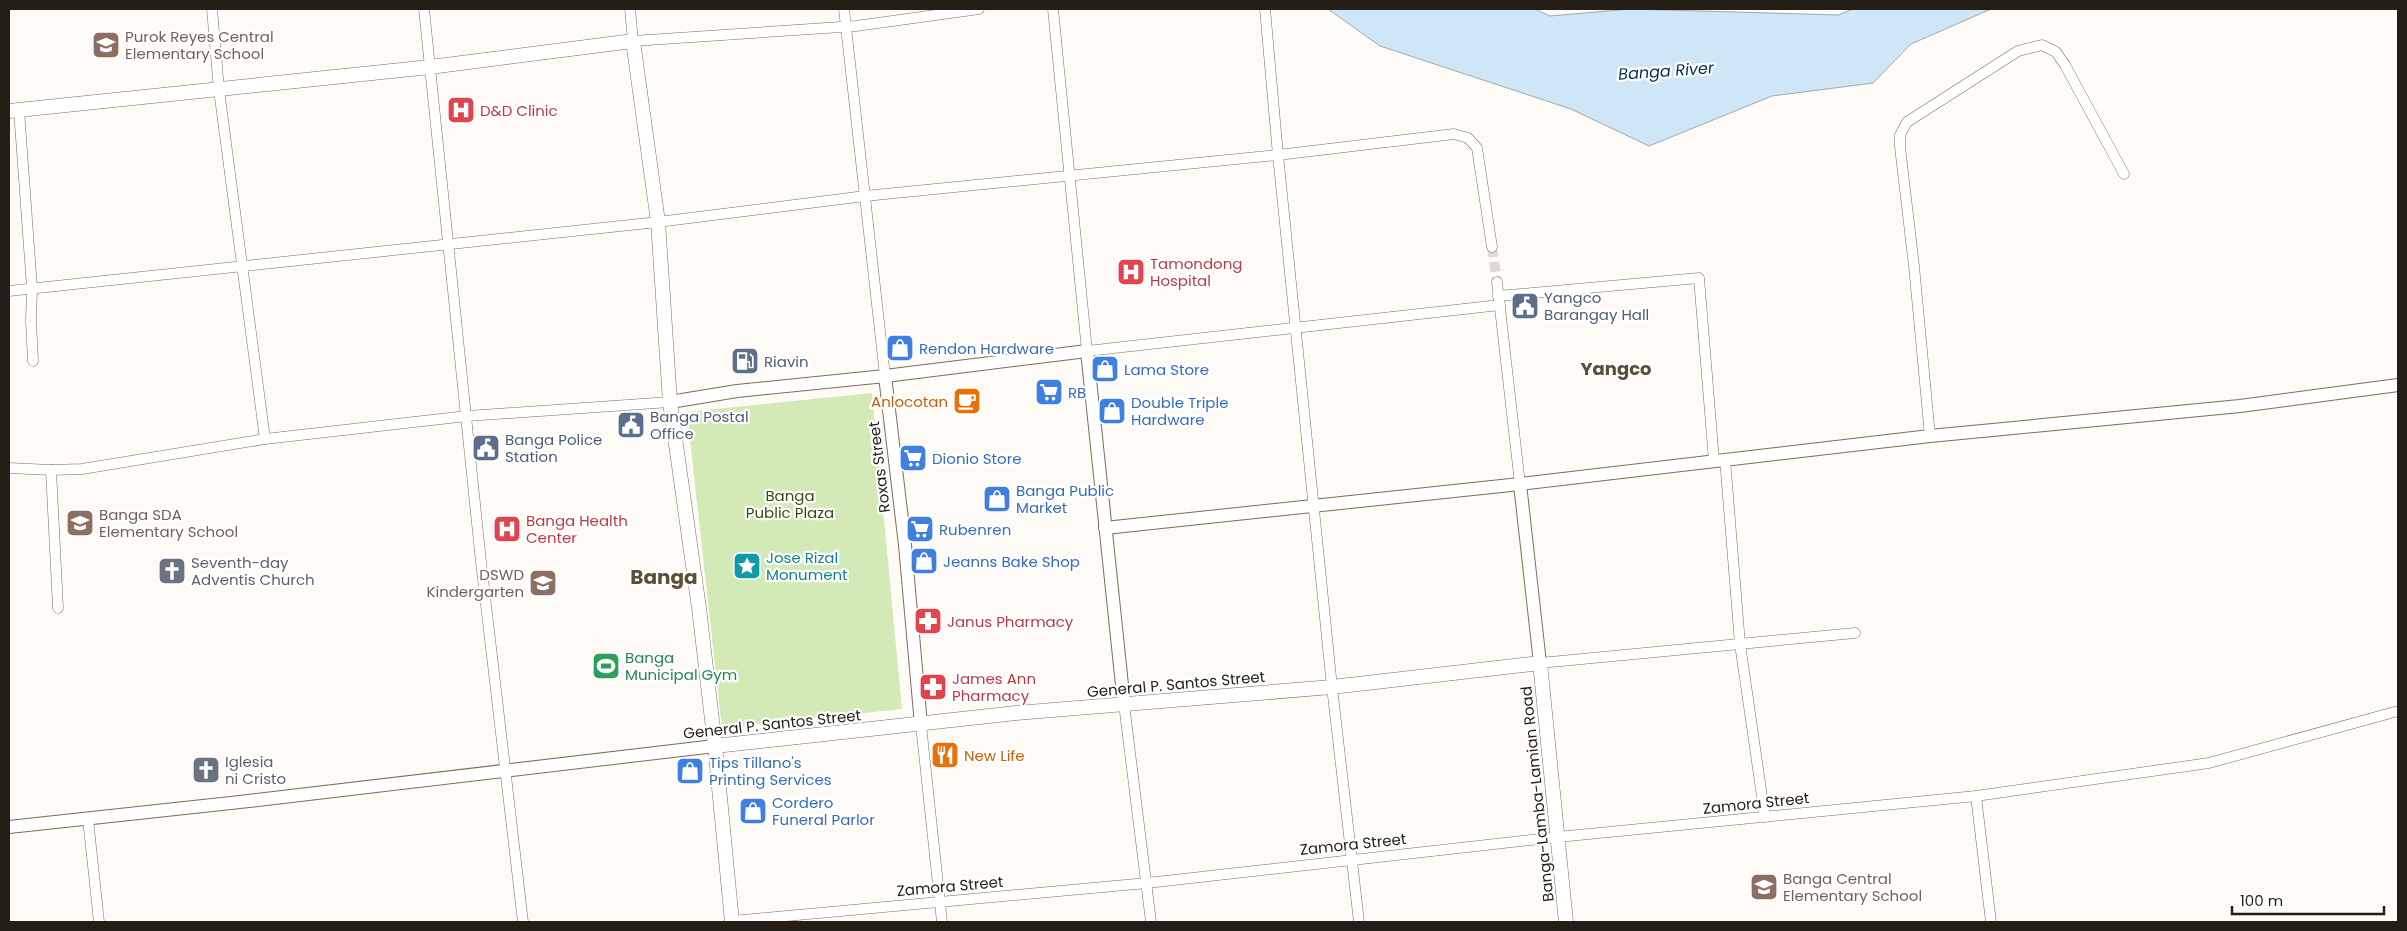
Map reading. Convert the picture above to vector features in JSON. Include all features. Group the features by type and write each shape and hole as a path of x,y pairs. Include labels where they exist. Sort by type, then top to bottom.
{"main road":[{"path":"14,110 430,67 633,41 658,222 670,402 693,560 716,746 732,922"},
{"name":"General P. Santos Street","path":"716,746 921,725 1016,713 1332,687 1540,664"},
{"name":"Banga-Lamba-Lamian Road","path":"1540,664 1566,922"}],"street":[{"path":"212,9 219,90 265,439"},
{"path":"424,9 481,562 523,922"},
{"path":"630,9 633,41 846,25 862,26 979,9"},
{"name":"Roxas Street","path":"844,9 905,545 921,725 942,922"},
{"path":"1053,9 1105,528 1124,704 1151,922"},
{"path":"1265,9 1332,687 1359,922"},
{"path":"1930,436 1914,266 1900,146 1900,135 1907,122 2018,51 2042,45 2056,52 2065,65 2124,174"},
{"path":"14,110 32,288 33,361"},
{"path":"9,291 658,222 865,196 1278,155 1403,139 1461,134 1473,142 1480,157 1492,247"},
{"path":"9,468 51,470 91,468 265,439 467,416 670,402 737,391 885,376 1699,278 1740,644 1765,817"},
{"path":"1496,282 1540,664 1856,633"},
{"path":"1105,528 1520,484 1930,436 2240,406 2398,385"},
{"path":"51,470 58,608"},
{"name":"Zamora Street","path":"732,922 1147,883 1558,837 1976,796 2209,763 2398,711"},
{"name":"General P. Santos Street","path":"9,827 716,746"},
{"path":"1976,796 1991,922"},
{"path":"88,819 99,922"}],"green space":[{"name":"Banga Public Plaza","path":"872,393 902,709 722,728 687,412"}],"water":[{"name":"Banga River","path":"1328,9 1535,9 1550,16 1630,9 1838,15 1853,9 1991,9 1911,44 1873,83 1772,96 1649,146 1571,109 1380,46"}],"tunnel":[{"path":"1492,247 1497,282"}],"place":[{"name":"Purok Reyes Central Elementary School","path":"106,45"},
{"name":"D&D Clinic","path":"461,110"},
{"name":"Tamondong Hospital","path":"1131,272"},
{"name":"Yangco Barangay Hall","path":"1525,306"},
{"name":"Rendon Hardware","path":"900,348"},
{"name":"Riavin","path":"745,361"},
{"name":"Lama Store","path":"1105,369"},
{"name":"RB","path":"1049,392"},
{"name":"Anlocotan","path":"967,401"},
{"name":"Double Triple Hardware","path":"1112,411"},
{"name":"Banga Postal Office","path":"631,425"},
{"name":"Banga Police Station","path":"486,448"},
{"name":"Dionio Store","path":"913,458"},
{"name":"Banga Public Market","path":"997,499"},
{"name":"Banga SDA Elementary School","path":"80,523"},
{"name":"Banga Health Center","path":"507,529"},
{"name":"Rubenren","path":"920,529"},
{"name":"Jeanns Bake Shop","path":"924,561"},
{"name":"Jose Rizal Monument","path":"747,566"},
{"name":"Seventh-day Adventis Church","path":"172,571"},
{"name":"DSWD Kindergarten","path":"543,583"},
{"name":"Janus Pharmacy","path":"928,621"},
{"name":"Banga Municipal Gym","path":"606,666"},
{"name":"James Ann Pharmacy","path":"933,687"},
{"name":"New Life","path":"945,755"},
{"name":"Iglesia ni Cristo","path":"206,770"},
{"name":"Tips Tillano's Printing Services","path":"690,771"},
{"name":"Cordero Funeral Parlor","path":"753,811"},
{"name":"Banga Central Elementary School","path":"1764,887"}],"district":[{"name":"Yangco","path":"1616,368"},
{"name":"Banga","path":"664,577"}]}
